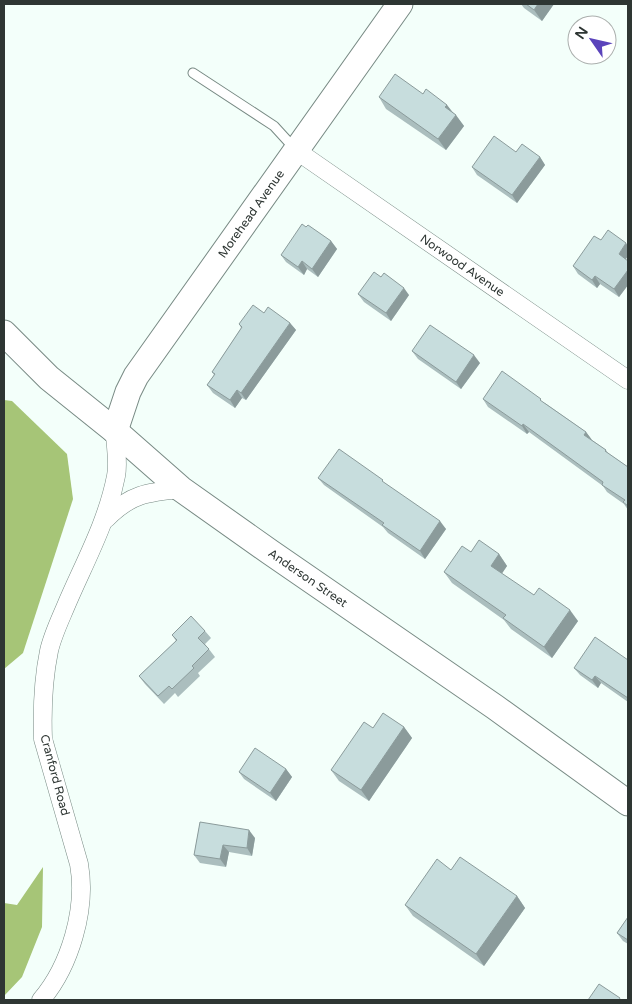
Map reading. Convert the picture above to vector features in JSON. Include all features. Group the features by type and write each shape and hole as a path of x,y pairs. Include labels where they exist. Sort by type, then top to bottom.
{"street":[{"name":"Morehead Avenue","path":"114,431 136,376 400,4"},
{"name":"Norwood Avenue","path":"297,151 628,378"},
{"name":"Anderson Street","path":"4,333 49,378 181,489 495,707 628,803"},
{"name":"Cranford Road","path":"41,1000 51,989 61,972 70,946 82,881 79,864 43,739 42,719 45,675 49,650 57,627 103,521 117,474 114,431"},
{"name":"Cranford Road","path":"103,521 118,506 134,498 157,491 181,489"}],"lane":[{"path":"193,73 274,126 297,151"}],"green space":[{"path":"4,400 12,401 67,454 73,499 23,653 4,669"},
{"path":"43,867 42,927 22,977 4,996 4,903 17,905"}],"building":[{"path":"526,4 538,4 534,10"},
{"path":"395,74 423,94 426,89 447,105 445,107 456,115 438,139 379,97"},
{"path":"494,136 516,152 522,144 540,157 512,195 472,167"},
{"path":"302,224 306,227 308,225 331,241 312,269 302,261 298,267 281,255"},
{"path":"608,230 626,243 619,254 628,261 628,270 614,289 595,276 592,280 573,266 594,236 601,240"},
{"path":"374,272 381,277 384,273 404,288 386,313 358,294"},
{"path":"253,305 264,313 268,307 290,323 241,393 237,390 230,400 207,385 215,374 212,372 242,327 239,324"},
{"path":"430,325 474,355 456,382 412,351"},
{"path":"502,371 586,432 584,435 628,467 628,506 623,502 625,500 602,485 603,482 523,424 522,426 483,399"},
{"path":"339,449 440,521 420,551 382,525 384,523 318,478"},
{"path":"479,540 499,554 491,566 534,595 539,588 570,610 544,647 503,618 506,615 444,572 462,546 471,552"},
{"path":"191,616 205,631 198,638 209,649 192,666 194,668 172,689 169,686 158,696 139,676 177,640 172,635"},
{"path":"595,637 628,660 628,698 595,676 592,680 574,668"},
{"path":"383,713 404,727 361,790 331,770 364,722 373,728"},
{"path":"255,748 286,769 270,793 239,772"},
{"path":"200,822 249,830 247,848 223,845 220,859 194,855"},
{"path":"460,857 517,896 476,954 405,905 437,859 451,870"},
{"path":"628,917 628,940 617,933"},
{"path":"599,984 620,998 619,1000 588,1000"}]}
